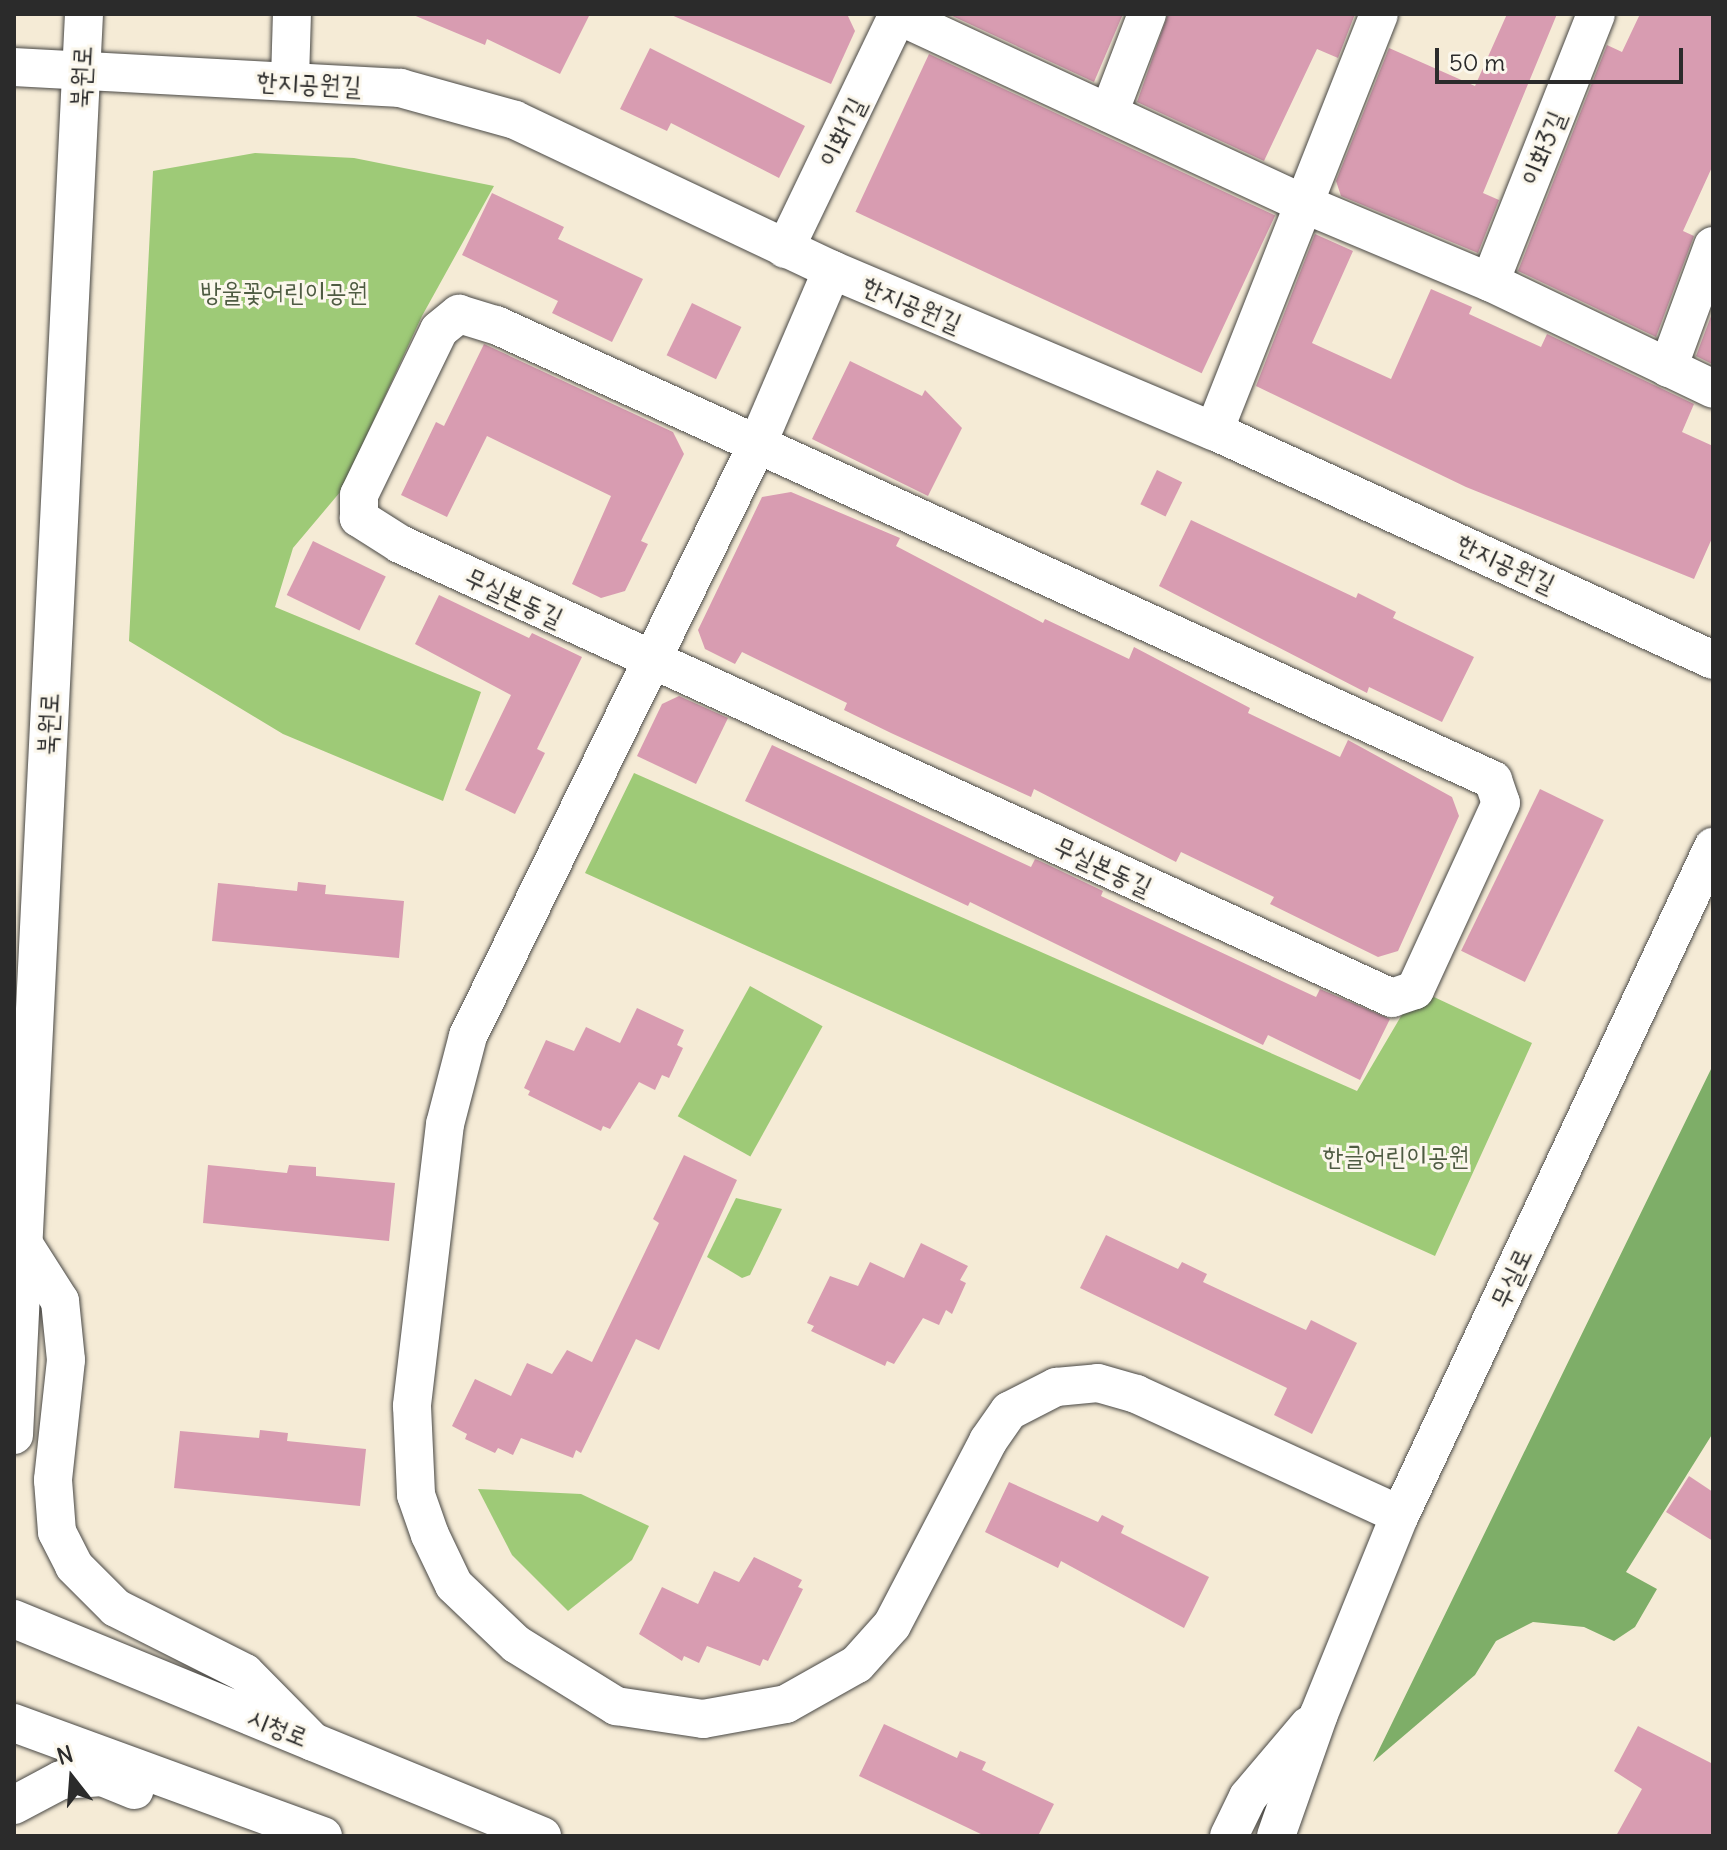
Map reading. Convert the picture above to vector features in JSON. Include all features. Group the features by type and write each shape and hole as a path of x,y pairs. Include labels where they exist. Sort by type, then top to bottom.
{"street":[{"name":"북원로","path":"14,1435 84,14"},
{"path":"290,80 292,14"},
{"path":"897,14 1304,204 1490,282 1713,389"},
{"name":"이화1길","path":"785,249 897,14"},
{"path":"1109,113 1147,14"},
{"path":"1214,431 1379,14"},
{"name":"이화3길","path":"1490,282 1596,14"},
{"name":"한지공원길","path":"14,67 400,88 515,120 785,249 1214,431 1713,660"},
{"path":"1668,368 1713,246"},
{"path":"832,270 757,445 649,659 468,1036 445,1124 412,1406 416,1495 430,1535 454,1585 516,1644 616,1706 703,1719 786,1704 857,1664 892,1625 988,1441 1009,1411 1031,1396 1075,1383 1098,1383 1136,1394 1400,1515"},
{"name":"무실본동길","path":"459,314 496,325 757,445 1493,780 1501,803 1415,990 1392,998 400,544 359,518 359,495 439,330 459,314"},
{"name":"무실로","path":"1276,1836 1294,1797 1319,1714 1400,1515 1713,847"},
{"path":"23,1243 60,1301 66,1360 53,1480 57,1532 74,1566 116,1608 245,1673 313,1742"},
{"name":"시청로","path":"14,1619 542,1836"},
{"name":"무실로","path":"1229,1836 1248,1797 1319,1714"},
{"path":"14,1723 323,1836"},
{"path":"14,1805 61,1780 102,1777 195,1815 278,1819"},
{"path":"1214,1836 1248,1797"},
{"path":"1294,1797 1297,1836"}],"green space":[{"name":"방울꽃어린이공원","path":"255,153 354,158 494,186 422,316 341,491 293,548 275,607 481,692 443,801 283,734 129,641 153,171"},
{"name":"한글어린이공원","path":"634,773 1357,1091 1407,1006 1434,997 1532,1043 1435,1256 585,873"},
{"path":"750,986 823,1026 750,1157 678,1116"},
{"path":"1713,1065 1713,1433 1626,1572 1657,1589 1635,1627 1614,1641 1584,1627 1533,1622 1496,1641 1475,1675 1373,1762"},
{"path":"736,1198 782,1209 750,1275 742,1278 707,1257"},
{"path":"478,1489 581,1494 649,1526 632,1560 568,1611 512,1555"}],"building":[{"path":"411,14 590,14 560,74 487,39 485,45"},
{"path":"669,14 847,14 855,31 831,84"},
{"path":"948,14 1123,14 1094,82"},
{"path":"1168,14 1355,14 1338,58 1317,49 1264,161 1137,102"},
{"path":"1507,14 1557,14 1483,193 1499,200 1478,253 1341,196 1336,181 1389,48 1475,86"},
{"path":"1640,14 1713,14 1713,165 1683,231 1694,236 1656,337 1518,271 1607,45 1622,52"},
{"path":"650,48 805,126 779,178 671,123 667,131 620,109"},
{"path":"929,54 1275,215 1202,373 855,212"},
{"path":"492,193 564,227 558,239 643,279 612,342 552,313 558,301 462,255"},
{"path":"1315,234 1353,251 1312,343 1391,379 1431,289 1472,307 1469,314 1541,347 1547,334 1694,404 1682,432 1713,446 1713,536 1694,579 1466,487 1256,386"},
{"path":"692,303 741,327 716,379 667,355"},
{"path":"1713,317 1712,364 1696,356"},
{"path":"484,344 673,432 684,454 641,541 648,544 625,591 601,598 572,584 611,496 487,436 447,517 401,495 436,422 444,426"},
{"path":"850,361 922,396 925,390 962,428 928,496 812,439"},
{"path":"1157,470 1182,482 1166,516 1140,504"},
{"path":"791,492 900,538 896,546 1043,623 1045,619 1129,659 1134,647 1250,708 1248,713 1340,757 1348,740 1452,797 1459,816 1398,951 1378,957 1270,904 1274,897 1181,852 1176,862 1034,789 1031,797 844,710 847,703 742,652 735,664 705,649 698,630 762,497"},
{"path":"1191,520 1356,598 1358,593 1396,612 1393,618 1474,657 1442,722 1369,687 1367,693 1159,586"},
{"path":"313,541 386,577 360,630 287,595"},
{"path":"439,595 529,638 532,633 582,657 537,749 545,753 515,814 465,790 511,695 415,644"},
{"path":"679,696 728,718 696,784 637,756 662,704"},
{"path":"772,745 1031,867 1035,859 1040,861 1103,891 1101,896 1316,997 1320,989 1390,1019 1360,1080 1268,1035 1263,1045 970,902 968,906 745,801"},
{"path":"1540,789 1604,820 1525,982 1461,951"},
{"path":"298,882 326,885 325,894 404,901 399,958 212,941 218,883 297,891"},
{"path":"637,1008 684,1030 677,1045 683,1048 669,1078 662,1075 655,1090 639,1082 610,1129 603,1126 601,1131 528,1095 530,1091 524,1088 546,1040 574,1051 586,1027 620,1043"},
{"path":"684,1155 737,1180 659,1350 636,1339 581,1453 576,1450 573,1458 521,1438 513,1455 498,1448 495,1453 465,1439 467,1434 452,1426 475,1379 511,1396 527,1363 552,1374 567,1350 592,1362 659,1223 653,1219"},
{"path":"208,1165 287,1173 289,1165 316,1167 316,1176 395,1183 389,1241 203,1223"},
{"path":"1106,1235 1178,1269 1182,1262 1207,1274 1203,1282 1306,1330 1311,1320 1357,1343 1312,1434 1274,1415 1287,1388 1080,1288"},
{"path":"921,1243 968,1266 960,1280 966,1283 952,1314 946,1310 939,1325 923,1318 894,1364 887,1361 885,1366 811,1331 814,1326 807,1323 830,1276 858,1286 870,1262 904,1278"},
{"path":"260,1430 288,1433 287,1441 366,1449 360,1506 174,1488 180,1431 259,1438"},
{"path":"1689,1476 1713,1492 1713,1541 1666,1512"},
{"path":"1009,1482 1098,1522 1102,1515 1124,1526 1121,1533 1209,1577 1184,1628 1061,1561 1058,1568 985,1532"},
{"path":"754,1557 802,1580 798,1587 803,1589 768,1661 763,1659 760,1666 707,1646 699,1663 684,1656 682,1661 639,1634 662,1587 698,1604 714,1571 739,1582"},
{"path":"884,1724 957,1758 960,1751 986,1762 982,1770 1054,1804 1038,1836 985,1836 859,1776"},
{"path":"1638,1726 1713,1764 1713,1836 1616,1836 1642,1789 1614,1771"}]}
